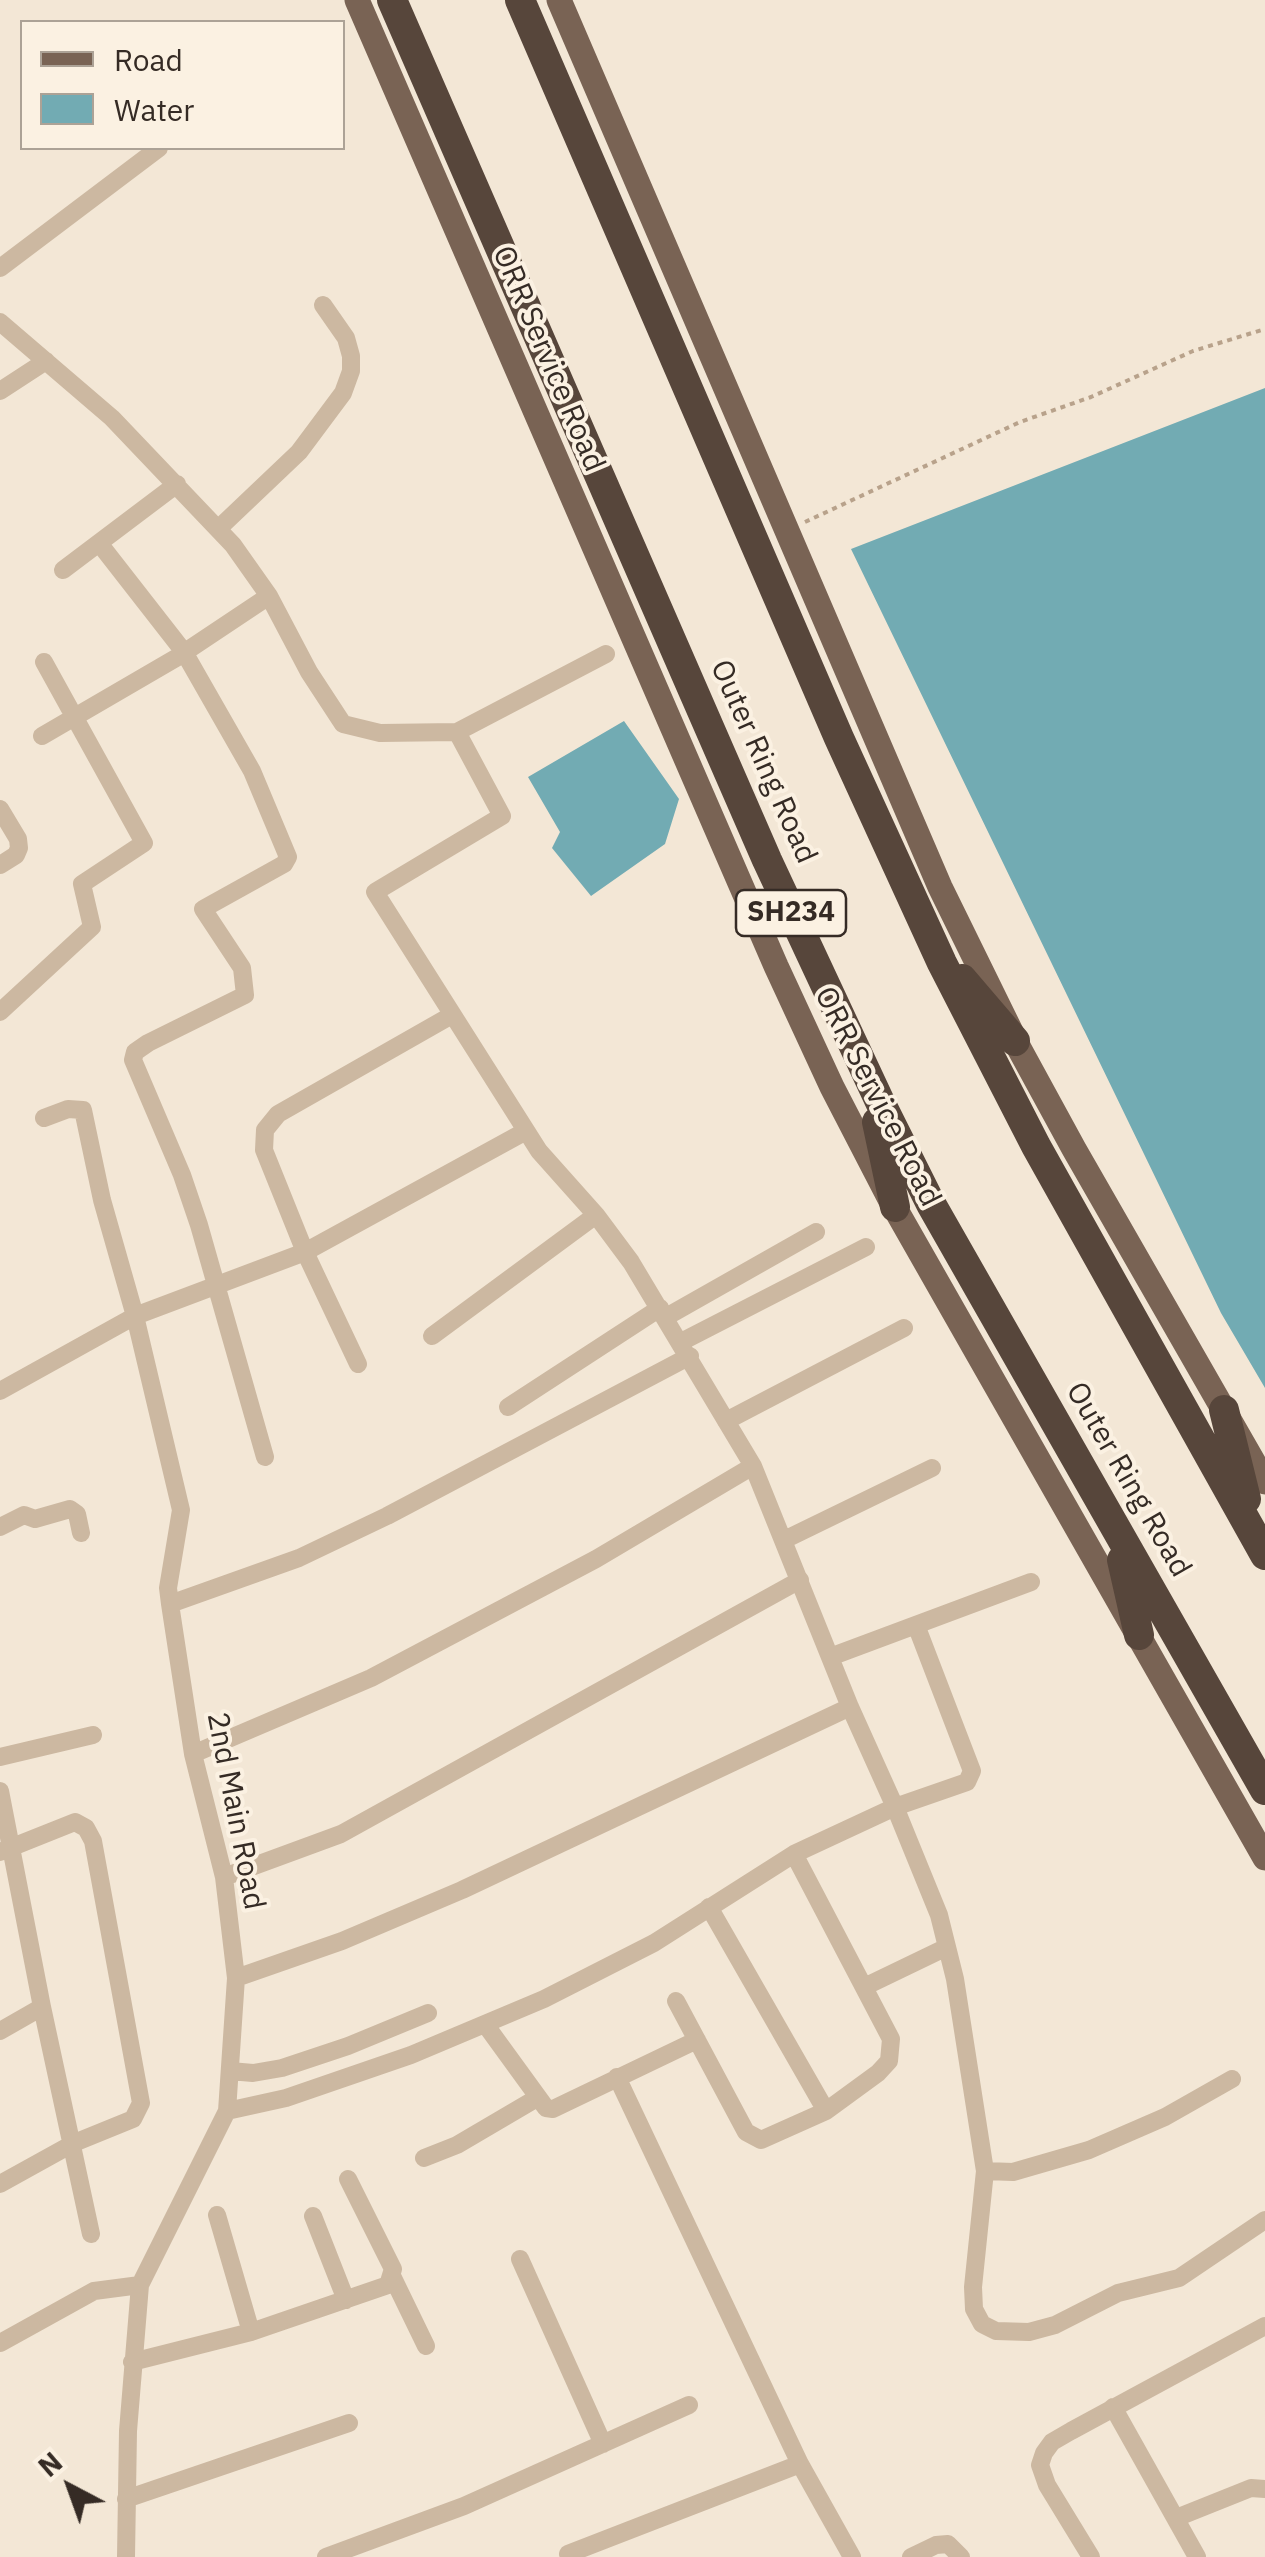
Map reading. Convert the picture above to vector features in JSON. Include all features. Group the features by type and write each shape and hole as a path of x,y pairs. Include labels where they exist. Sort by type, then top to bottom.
{"highway":[{"name":"Outer Ring Road","path":"392,0 768,860 869,1080 931,1204 1265,1790"},
{"path":"520,0 839,738 934,946 1036,1146 1261,1549"},
{"path":"934,946 1016,1041"},
{"path":"869,1080 895,1207"},
{"path":"1224,1410 1261,1549"},
{"path":"1114,1528 1139,1635"}],"main road":[{"name":"ORR Service Road","path":"356,0 832,1087 895,1207 1265,1858"},
{"path":"559,0 940,887 1074,1150 1265,1482"}],"street":[{"path":"0,268 155,150"},
{"path":"218,528 299,452 343,393 351,372 351,356 346,338 323,305"},
{"path":"0,322 112,418 218,528 269,596 309,672 343,724 380,733 457,732 606,654"},
{"path":"0,391 46,361"},
{"path":"63,570 177,484"},
{"path":"99,543 184,652 252,771 288,857 284,864 203,910 242,968 245,994 148,1043 135,1052 133,1060 182,1174 266,1457"},
{"path":"42,736 184,652 269,596"},
{"path":"0,1012 92,926 82,884 144,843 44,662"},
{"path":"457,732 502,816 375,892 539,1151 596,1214 663,1312 753,1466 939,1915 955,1979 985,2171 974,2309 982,2324 996,2331 1028,2332 1055,2325 1118,2293 1178,2278 1265,2220"},
{"path":"0,808 19,848 16,855 0,865"},
{"path":"358,1364 305,1252 264,1150 265,1130 278,1114 452,1015"},
{"name":"2nd Main Road","path":"44,1118 68,1109 83,1110 102,1200 136,1316 182,1510 168,1588 193,1754 224,1877 236,1978 227,2111 140,2285 132,2362 126,2557"},
{"path":"0,1391 136,1316 305,1252 526,1131"},
{"path":"432,1336 596,1214"},
{"path":"508,1407 663,1312 816,1232"},
{"path":"170,1604 298,1558 370,1525 866,1247"},
{"path":"726,1420 904,1328"},
{"path":"193,1754 371,1678 596,1560 753,1466"},
{"path":"784,1540 932,1468"},
{"path":"0,1527 24,1515 35,1519 70,1509 77,1514 81,1533"},
{"path":"224,1877 341,1834 800,1580"},
{"path":"830,1657 1030,1582"},
{"path":"227,2111 286,2098 412,2055 544,1999 654,1944 794,1854 895,1806 967,1782 972,1771 916,1625"},
{"path":"236,1978 342,1942 462,1890 850,1707"},
{"path":"0,1758 93,1735"},
{"path":"0,1791 4,1850 74,2143 91,2234"},
{"path":"0,2184 74,2143 133,2119 141,2103 94,1842 86,1828 76,1822 4,1850"},
{"path":"676,2001 752,2137 762,2140 826,2111 878,2074 888,2061 891,2039 794,1854"},
{"path":"708,1907 826,2111"},
{"path":"864,1987 947,1947"},
{"path":"0,2031 42,2007"},
{"path":"230,2071 253,2074 282,2068 428,2013"},
{"path":"485,2024 537,2098 546,2108 553,2109 697,2040"},
{"path":"617,2077 800,2464 852,2557"},
{"path":"985,2171 1013,2172 1089,2150 1165,2116 1232,2079"},
{"path":"424,2158 456,2145 537,2098"},
{"path":"348,2179 426,2346"},
{"path":"216,2215 251,2332"},
{"path":"313,2216 346,2300"},
{"path":"520,2259 603,2444"},
{"path":"132,2362 251,2332 388,2285 393,2278"},
{"path":"0,2343 94,2291 140,2285"},
{"path":"1091,2557 1048,2485 1040,2464 1052,2442 1265,2326"},
{"path":"326,2557 464,2506 689,2405"},
{"path":"1113,2406 1197,2557"},
{"path":"126,2499 349,2423"},
{"path":"569,2557 568,2554 800,2464"},
{"path":"1176,2518 1251,2488 1265,2490"},
{"path":"910,2557 936,2544 948,2544 961,2557"}],"path":[{"path":"787,530 1020,422 1091,397 1193,351 1265,329"}],"water":[{"path":"1265,388 1265,1388 1221,1313 851,549"},
{"path":"624,721 679,799 665,844 591,896 552,848 560,832 528,777"}]}
